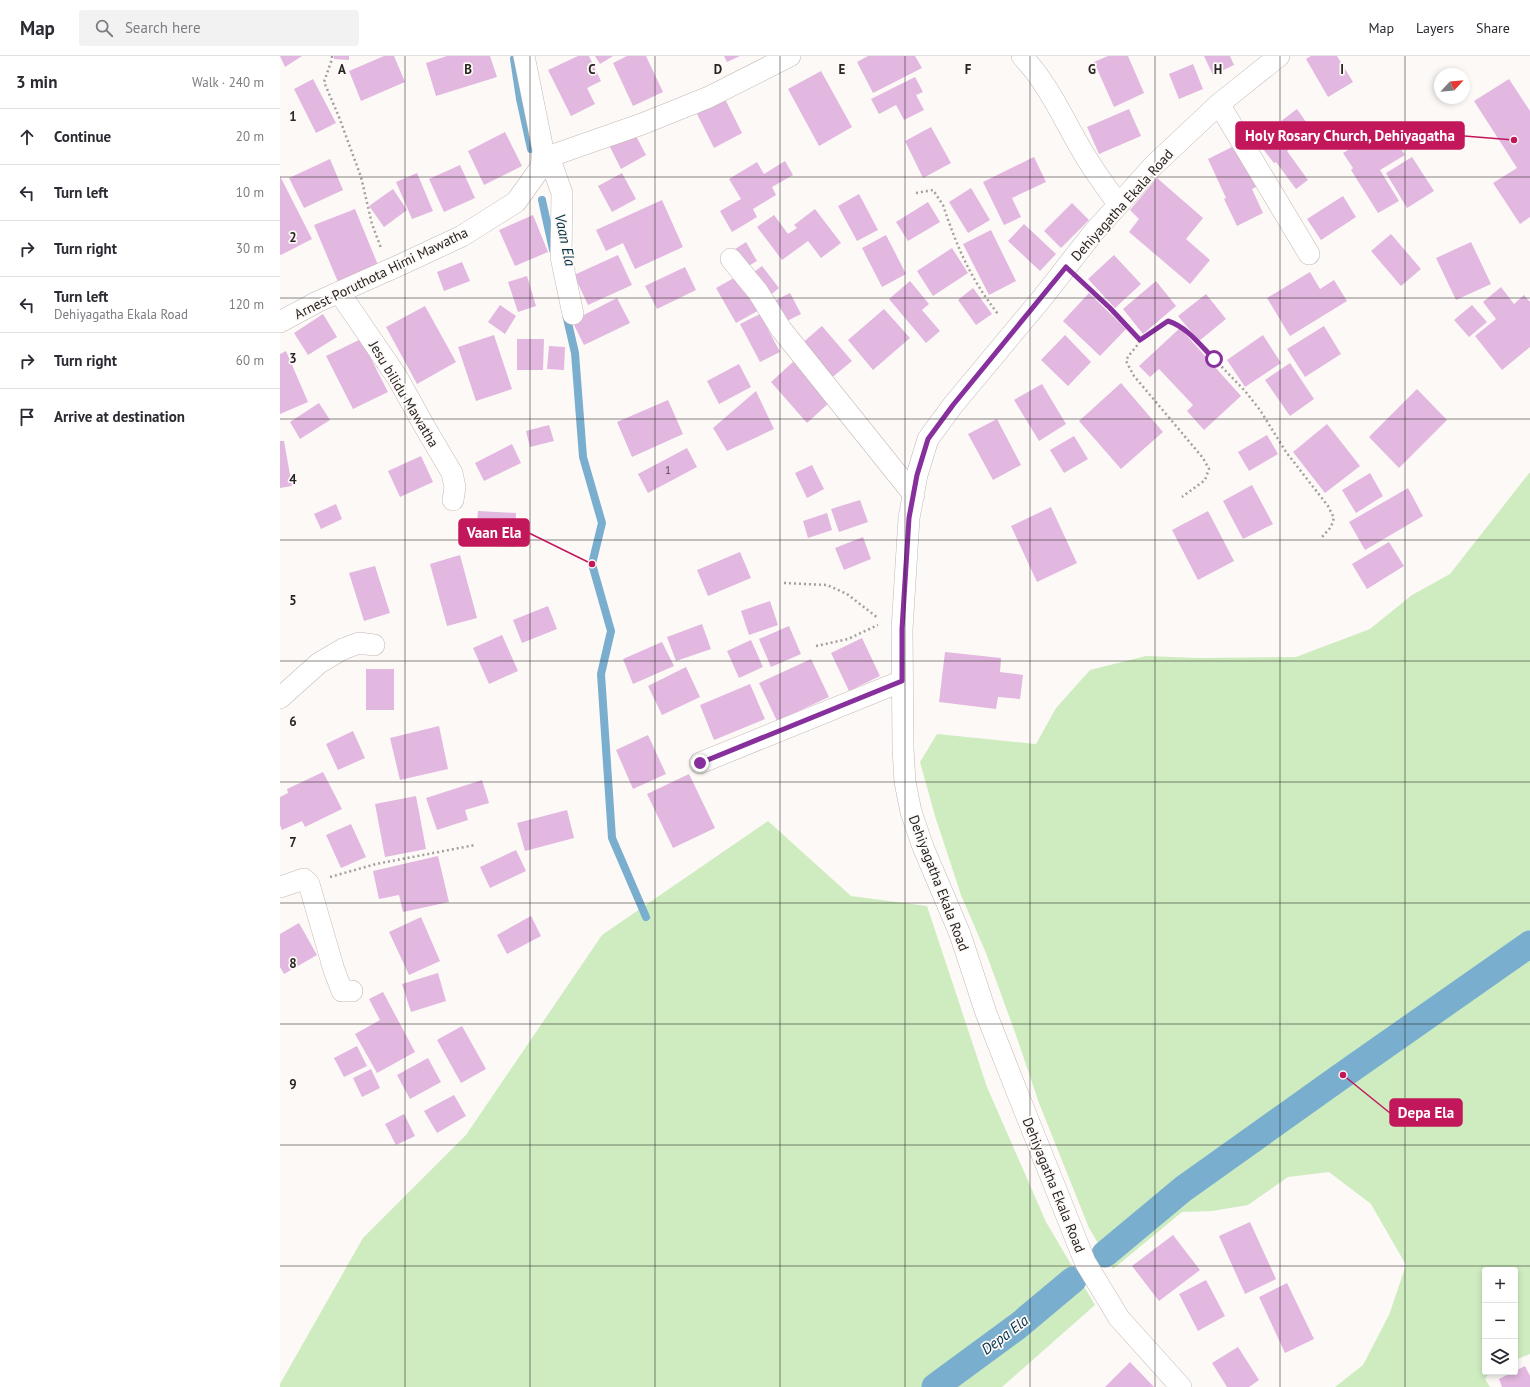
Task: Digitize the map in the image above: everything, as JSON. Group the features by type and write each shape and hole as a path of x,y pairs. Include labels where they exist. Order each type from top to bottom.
{"street":[{"path":"524,56 545,158 562,193 561,257 573,314"},
{"path":"545,158 642,124 702,100 790,56"},
{"path":"1022,56 1036,71 1054,99 1084,155 1118,204"},
{"name":"Dehiyagatha Ekala Road","path":"1181,1387 1119,1318 1085,1262 986,1013 960,934 923,847 911,812 905,782 902,681 902,629 909,518 917,475 928,439 953,405 1093,233 1153,166 1219,104 1278,56"},
{"path":"1219,104 1309,254"},
{"name":"Arnest Poruthota Himi Mawatha","path":"280,322 317,302 462,236 516,202 542,167 545,158"},
{"path":"731,259 758,292 781,329 914,495"},
{"name":"Jesu bilidu Mawatha","path":"339,292 397,377 452,473 456,487 453,500"},
{"path":"280,698 319,662 343,649 359,643 374,645"},
{"path":"700,763 902,681"},
{"path":"280,887 304,879 309,884 330,956 342,990 352,991"}],"path":[{"path":"332,56 324,82 339,117 361,177 372,224 389,270"},
{"path":"916,193 933,190 939,197 962,256 981,292 1013,333"},
{"path":"1066,267 1110,308 1140,340"},
{"path":"1182,497 1205,480 1209,469 1203,458 1134,376 1126,361 1128,355 1138,345 1140,340 1168,321 1176,324 1192,336 1245,390 1260,410 1286,452 1328,506 1334,518 1331,528 1322,537"},
{"path":"784,583 827,585 847,594 883,621 902,629"},
{"path":"816,646 848,639 875,627 883,621"},
{"path":"309,884 351,870 376,864 475,845"}],"green space":[{"path":"1530,472 1530,1354 1518,1359 1518,1267 1482,1267 1482,1375 1488,1375 1485,1379 1490,1387 1335,1387 1363,1365 1389,1315 1406,1265 1371,1204 1329,1172 1288,1177 1248,1205 1212,1211 1182,1212 1113,1269 1089,1228 1039,1103 986,953 961,895 935,816 920,762 937,734 1036,744 1056,708 1090,670 1146,656 1199,658 1296,657 1370,629 1412,595 1450,574"},
{"path":"768,821 851,896 927,906 987,1087 1046,1222 1095,1305 1002,1387 280,1387 280,1384 363,1238 466,1135 602,935"}],"building":[{"path":"280,56 302,56 285,67"},
{"path":"334,56 349,56 349,60 334,59"},
{"path":"384,56 394,56 405,82 361,101 349,71"},
{"path":"447,56 490,56 497,77 436,96 426,63"},
{"path":"578,56 589,56 601,81 587,88 595,104 571,116 548,70"},
{"path":"595,56 613,56 600,64"},
{"path":"627,56 646,56 663,92 633,106 613,63"},
{"path":"724,56 740,56 727,62"},
{"path":"868,56 915,56 922,68 873,93 857,62"},
{"path":"1108,56 1128,56 1144,93 1114,107 1094,62"},
{"path":"1204,56 1230,56 1234,65 1213,75"},
{"path":"1311,56 1337,56 1353,82 1328,97 1306,59"},
{"path":"1193,64 1203,89 1179,99 1169,74"},
{"path":"821,71 852,127 819,146 788,89"},
{"path":"915,77 923,92 916,95 924,110 904,120 896,105 879,114 871,99"},
{"path":"313,79 336,123 316,133 294,89"},
{"path":"1509,79 1530,111 1530,217 1520,224 1493,183 1517,168 1474,101"},
{"path":"725,99 742,133 714,148 697,114"},
{"path":"1129,109 1141,136 1099,154 1087,127"},
{"path":"1297,109 1313,132 1287,151 1308,180 1296,189 1276,162 1274,163 1256,140"},
{"path":"931,127 951,163 923,178 905,141"},
{"path":"1387,127 1405,155 1380,170 1399,201 1378,213 1351,170 1353,168 1343,153"},
{"path":"505,132 522,166 484,185 468,151"},
{"path":"634,132 646,155 621,169 609,145"},
{"path":"1238,144 1258,186 1252,189 1263,213 1237,226 1224,199 1226,198 1208,159"},
{"path":"1034,157 1046,182 1012,198 1021,217 1004,225 983,182"},
{"path":"1412,157 1434,191 1407,208 1386,173"},
{"path":"330,159 343,190 304,208 289,178"},
{"path":"785,161 793,175 772,187 776,195 753,209 757,217 732,232 720,211 741,199 729,179 757,162 764,174"},
{"path":"460,165 475,198 444,212 429,179"},
{"path":"417,173 433,211 412,219 396,182"},
{"path":"622,173 636,199 612,212 598,186"},
{"path":"280,176 312,239 281,255 280,254"},
{"path":"1157,178 1203,218 1186,239 1210,260 1190,284 1129,232 1139,219 1130,210"},
{"path":"971,188 990,220 968,233 949,202"},
{"path":"393,189 407,210 384,227 369,206"},
{"path":"859,194 878,230 857,241 838,206"},
{"path":"1343,196 1356,217 1321,240 1307,219"},
{"path":"662,200 683,247 635,269 623,243 606,251 596,230"},
{"path":"928,202 940,222 908,241 896,222"},
{"path":"1072,203 1089,220 1061,248 1044,231"},
{"path":"355,209 378,265 338,282 314,225"},
{"path":"815,209 841,243 821,258 808,241 782,260 757,227 774,215 788,234 797,228 794,225"},
{"path":"533,215 548,252 515,266 499,230"},
{"path":"1024,224 1056,254 1040,271 1008,241"},
{"path":"991,230 1016,281 989,295 963,244"},
{"path":"1391,234 1421,269 1401,286 1371,251"},
{"path":"886,235 906,274 882,287 862,248"},
{"path":"746,242 757,261 743,269 732,251"},
{"path":"1471,242 1491,284 1456,300 1436,258"},
{"path":"952,248 968,273 933,296 917,271"},
{"path":"618,255 632,285 588,305 574,275"},
{"path":"1114,255 1141,284 1115,308 1088,279"},
{"path":"462,262 470,281 444,291 437,272"},
{"path":"762,266 779,288 767,298 749,276"},
{"path":"685,267 696,290 657,309 645,286"},
{"path":"1310,272 1320,289 1334,280 1347,301 1290,336 1267,298"},
{"path":"741,274 761,309 736,323 716,288"},
{"path":"527,276 536,306 518,312 508,282"},
{"path":"910,281 929,304 922,310 940,331 926,343 889,299"},
{"path":"1156,281 1176,306 1143,334 1123,309"},
{"path":"1501,287 1514,304 1524,295 1530,302 1530,347 1502,370 1475,336 1496,319 1483,302"},
{"path":"973,288 992,314 976,325 958,300"},
{"path":"790,293 801,314 783,323 772,302"},
{"path":"1089,293 1126,329 1100,356 1063,321"},
{"path":"1206,294 1226,319 1199,341 1178,316"},
{"path":"617,298 630,323 584,345 572,321"},
{"path":"500,305 516,316 505,334 488,322"},
{"path":"1472,305 1487,322 1469,337 1454,320"},
{"path":"425,306 456,362 417,384 386,327"},
{"path":"884,309 910,338 873,370 848,340"},
{"path":"323,314 337,337 308,355 294,333"},
{"path":"760,314 780,352 760,362 740,324"},
{"path":"822,326 852,361 829,380 800,345"},
{"path":"1324,326 1341,354 1305,377 1287,349"},
{"path":"1180,328 1241,396 1204,430 1187,411 1193,405 1159,369 1150,377 1139,366"},
{"path":"494,335 512,389 476,401 458,347"},
{"path":"1065,335 1091,362 1068,386 1041,360"},
{"path":"1263,335 1281,363 1245,387 1227,360"},
{"path":"361,339 388,392 353,409 326,356"},
{"path":"517,339 544,339 543,370 517,370"},
{"path":"549,346 565,347 564,370 547,369"},
{"path":"286,351 308,402 280,414 280,354"},
{"path":"794,361 831,401 807,423 771,382"},
{"path":"1290,363 1314,399 1290,416 1265,380"},
{"path":"739,364 751,387 719,404 707,381"},
{"path":"1121,383 1163,432 1121,469 1079,421"},
{"path":"1042,384 1066,424 1039,441 1014,400"},
{"path":"1417,389 1447,420 1399,468 1369,437"},
{"path":"756,391 774,429 727,451 713,428"},
{"path":"668,400 683,434 632,457 617,422"},
{"path":"319,403 330,420 300,439 290,422"},
{"path":"997,419 1021,465 993,480 968,434"},
{"path":"1327,424 1360,466 1325,493 1293,452"},
{"path":"549,425 554,441 530,447 526,431"},
{"path":"1267,435 1278,454 1249,471 1238,452"},
{"path":"1074,436 1088,459 1064,473 1050,450"},
{"path":"280,441 284,441 292,486 280,488"},
{"path":"512,444 521,463 484,481 475,463"},
{"path":"687,448 697,467 648,493 638,474"},
{"path":"421,456 433,482 400,497 388,471"},
{"path":"812,465 824,489 807,498 795,473"},
{"path":"1370,473 1383,496 1356,513 1342,490"},
{"path":"1252,485 1273,524 1243,539 1223,501"},
{"path":"1408,488 1423,516 1365,550 1349,522"},
{"path":"860,500 868,522 839,532 831,509"},
{"path":"336,504 342,519 321,529 314,514"},
{"path":"1051,507 1077,563 1037,582 1011,526"},
{"path":"478,511 516,513 514,547 475,545"},
{"path":"1208,511 1234,561 1198,580 1172,530"},
{"path":"827,513 832,530 808,538 803,521"},
{"path":"863,537 871,559 844,570 835,548"},
{"path":"1389,542 1404,566 1367,589 1352,564"},
{"path":"740,552 751,578 708,596 697,570"},
{"path":"460,555 477,618 447,626 430,564"},
{"path":"375,566 390,613 364,621 349,573"},
{"path":"770,601 778,625 749,635 741,611"},
{"path":"548,606 557,629 522,643 513,620"},
{"path":"702,624 711,649 676,661 667,637"},
{"path":"789,626 801,654 771,667 759,639"},
{"path":"502,635 518,671 489,684 473,648"},
{"path":"862,638 880,676 849,691 831,653"},
{"path":"751,640 763,667 739,678 727,651"},
{"path":"662,642 674,666 633,684 623,659"},
{"path":"945,652 1001,658 1000,672 1023,675 1020,699 998,697 996,709 939,702"},
{"path":"811,659 829,697 777,721 759,683"},
{"path":"686,667 700,697 662,715 648,686"},
{"path":"366,669 394,669 394,710 366,710"},
{"path":"750,684 765,719 714,740 700,705"},
{"path":"439,726 448,769 400,780 390,738"},
{"path":"353,731 365,758 338,770 326,744"},
{"path":"648,735 666,774 633,789 616,750"},
{"path":"323,772 342,809 305,827 302,821 282,830 280,825 280,797 288,793 287,789"},
{"path":"689,774 715,828 673,848 647,794"},
{"path":"482,780 489,803 465,810 468,820 437,830 426,798"},
{"path":"416,796 426,849 385,857 375,804"},
{"path":"567,810 574,838 525,851 517,823"},
{"path":"351,824 366,857 341,868 326,835"},
{"path":"516,850 526,871 490,888 480,867"},
{"path":"438,856 449,902 403,912 399,895 379,899 373,871"},
{"path":"531,916 541,936 507,954 497,935"},
{"path":"421,917 440,961 409,975 389,932"},
{"path":"299,923 317,955 284,974 280,967 280,934"},
{"path":"438,973 446,1001 411,1012 402,984"},
{"path":"383,992 415,1052 377,1073 355,1034 380,1020 369,999"},
{"path":"462,1026 486,1069 461,1083 437,1040"},
{"path":"357,1046 367,1066 344,1077 334,1058"},
{"path":"428,1058 441,1082 410,1099 397,1075"},
{"path":"371,1069 380,1088 362,1097 353,1078"},
{"path":"454,1095 466,1116 437,1133 424,1111"},
{"path":"404,1114 415,1136 396,1145 385,1124"},
{"path":"1250,1222 1276,1279 1245,1294 1219,1236"},
{"path":"1173,1235 1200,1270 1159,1301 1132,1266"},
{"path":"1206,1280 1225,1316 1198,1331 1179,1294"},
{"path":"1287,1283 1314,1339 1285,1353 1259,1297"},
{"path":"1238,1347 1259,1380 1249,1387 1227,1387 1212,1363"},
{"path":"1130,1362 1154,1387 1105,1387"},
{"path":"1525,1366 1530,1376 1530,1387 1502,1387 1499,1379 1507,1375 1518,1375 1518,1370"}],"waterway":[{"name":"Vaan Ela","path":"514,59 520,99 531,149"},
{"name":"Vaan Ela","path":"542,200 553,250"},
{"name":"Vaan Ela","path":"566,314 575,353 583,457 602,523 592,564 611,631 601,674 612,838 646,917"},
{"name":"Depa Ela","path":"1105,1254 1183,1189 1530,944"},
{"name":"Depa Ela","path":"935,1387 1018,1326 1073,1280"}],"place":[{"name":"Holy Rosary Church, Dehiyagatha","path":"1514,140"},
{"name":"Vaan Ela","path":"592,564"},
{"name":"Depa Ela","path":"1343,1075"}],"route":[{"path":"700,763 902,681 902,629 909,518 917,475 928,439 953,405 1043,297 1066,267 1110,308 1140,340 1168,321 1176,324 1192,336 1214,359"}]}
